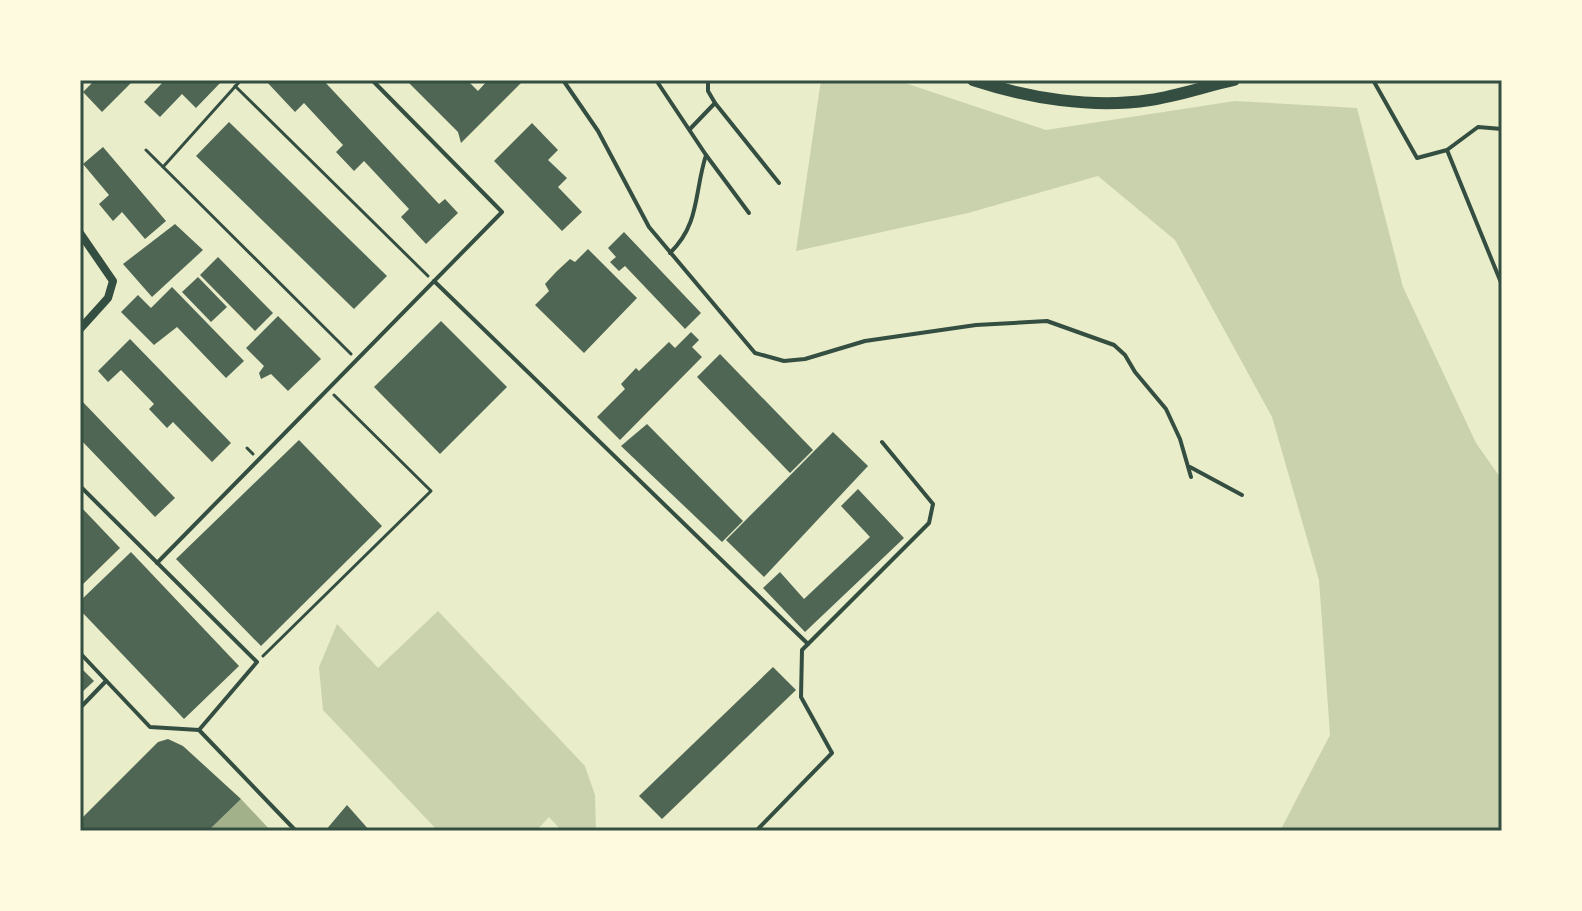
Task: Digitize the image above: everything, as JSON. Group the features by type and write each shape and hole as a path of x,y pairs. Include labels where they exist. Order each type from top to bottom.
{"main road":[{"path":"973,80 1011,92 1066,100 1123,103 1151,100 1234,80"}],"street":[{"path":"80,233 113,281 108,298 80,329"}],"lane":[{"path":"157,563 502,212 372,80"},
{"path":"563,80 598,131 649,227 741,341 767,359 805,359 865,341 1047,321 1114,345 1125,355 1166,409 1191,477"},
{"path":"656,80 749,213"},
{"path":"708,80 708,91 715,103 779,183"},
{"path":"1373,80 1417,158 1447,150 1478,127 1502,129"},
{"path":"690,129 715,103"},
{"path":"1447,150 1502,285"},
{"path":"670,253 686,237 694,218 696,186 706,155"},
{"path":"434,281 808,644"},
{"path":"756,831 832,753 801,697 802,650 929,523 933,504 882,442"},
{"path":"1188,466 1242,495"},
{"path":"80,486 257,662 199,730"},
{"path":"80,653 150,727 199,730 296,831"},
{"path":"80,708 106,681"}],"path":[{"path":"163,167 241,80"},
{"path":"235,86 434,281"},
{"path":"146,150 357,359"},
{"path":"257,662 431,491 328,389"}],"shaded area":[{"path":"821,80 896,80 1046,130 1235,101 1357,108 1403,287 1476,443 1502,480 1502,831 1280,831 1330,735 1319,580 1272,417 1175,240 1098,176 968,213 796,251"},
{"path":"438,611 585,766 595,795 596,831 562,831 549,817 536,831 438,831 323,710 319,667 337,624 378,668"},
{"path":"241,799 271,831 208,831"}],"building":[{"path":"95,80 134,80 102,112 83,92"},
{"path":"165,80 223,80 196,108 182,94 160,117 144,102"},
{"path":"265,80 323,80 439,204 445,199 458,213 426,244 401,217 409,209 364,161 354,171 336,152 343,145 304,103 295,112"},
{"path":"406,80 467,80 478,91 488,80 524,80 461,143 458,132"},
{"path":"229,122 387,276 354,309 196,156"},
{"path":"532,123 558,150 548,160 567,178 558,187 582,212 562,231 494,161"},
{"path":"103,147 166,221 145,239 122,212 113,221 99,204 109,195 83,164"},
{"path":"175,224 203,250 152,297 123,264"},
{"path":"624,232 701,313 685,329 625,266 619,271 610,262 616,257 608,248"},
{"path":"588,249 637,298 584,353 535,305 549,291 545,284 556,272 570,259 575,262"},
{"path":"218,257 273,313 255,331 200,275"},
{"path":"198,277 227,307 211,322 182,292"},
{"path":"172,287 244,361 226,378 177,327 154,345 121,312 138,295 151,308"},
{"path":"278,316 321,359 288,391 271,374 261,379 259,373 264,366 246,348"},
{"path":"441,321 507,387 440,454 374,387"},
{"path":"691,332 699,340 692,347 702,357 620,440 597,417 625,389 621,384 636,368 639,371 669,342 675,348"},
{"path":"130,339 231,443 212,462 173,422 167,428 149,409 154,404 121,370 108,382 98,371"},
{"path":"720,354 813,450 790,473 697,377"},
{"path":"80,399 175,498 155,517 80,439"},
{"path":"647,424 743,521 722,542 621,446"},
{"path":"833,432 868,466 764,577 726,540"},
{"path":"299,440 382,526 261,646 176,559"},
{"path":"858,489 904,538 805,632 763,588 780,572 804,599 870,537 841,506"},
{"path":"80,506 120,548 80,587"},
{"path":"131,552 239,666 184,719 80,610 80,601"},
{"path":"80,667 94,681 80,694"},
{"path":"773,667 796,690 662,819 639,796"},
{"path":"168,739 183,746 241,799 208,831 80,831 80,820 158,742"},
{"path":"347,805 370,831 325,831"}]}
